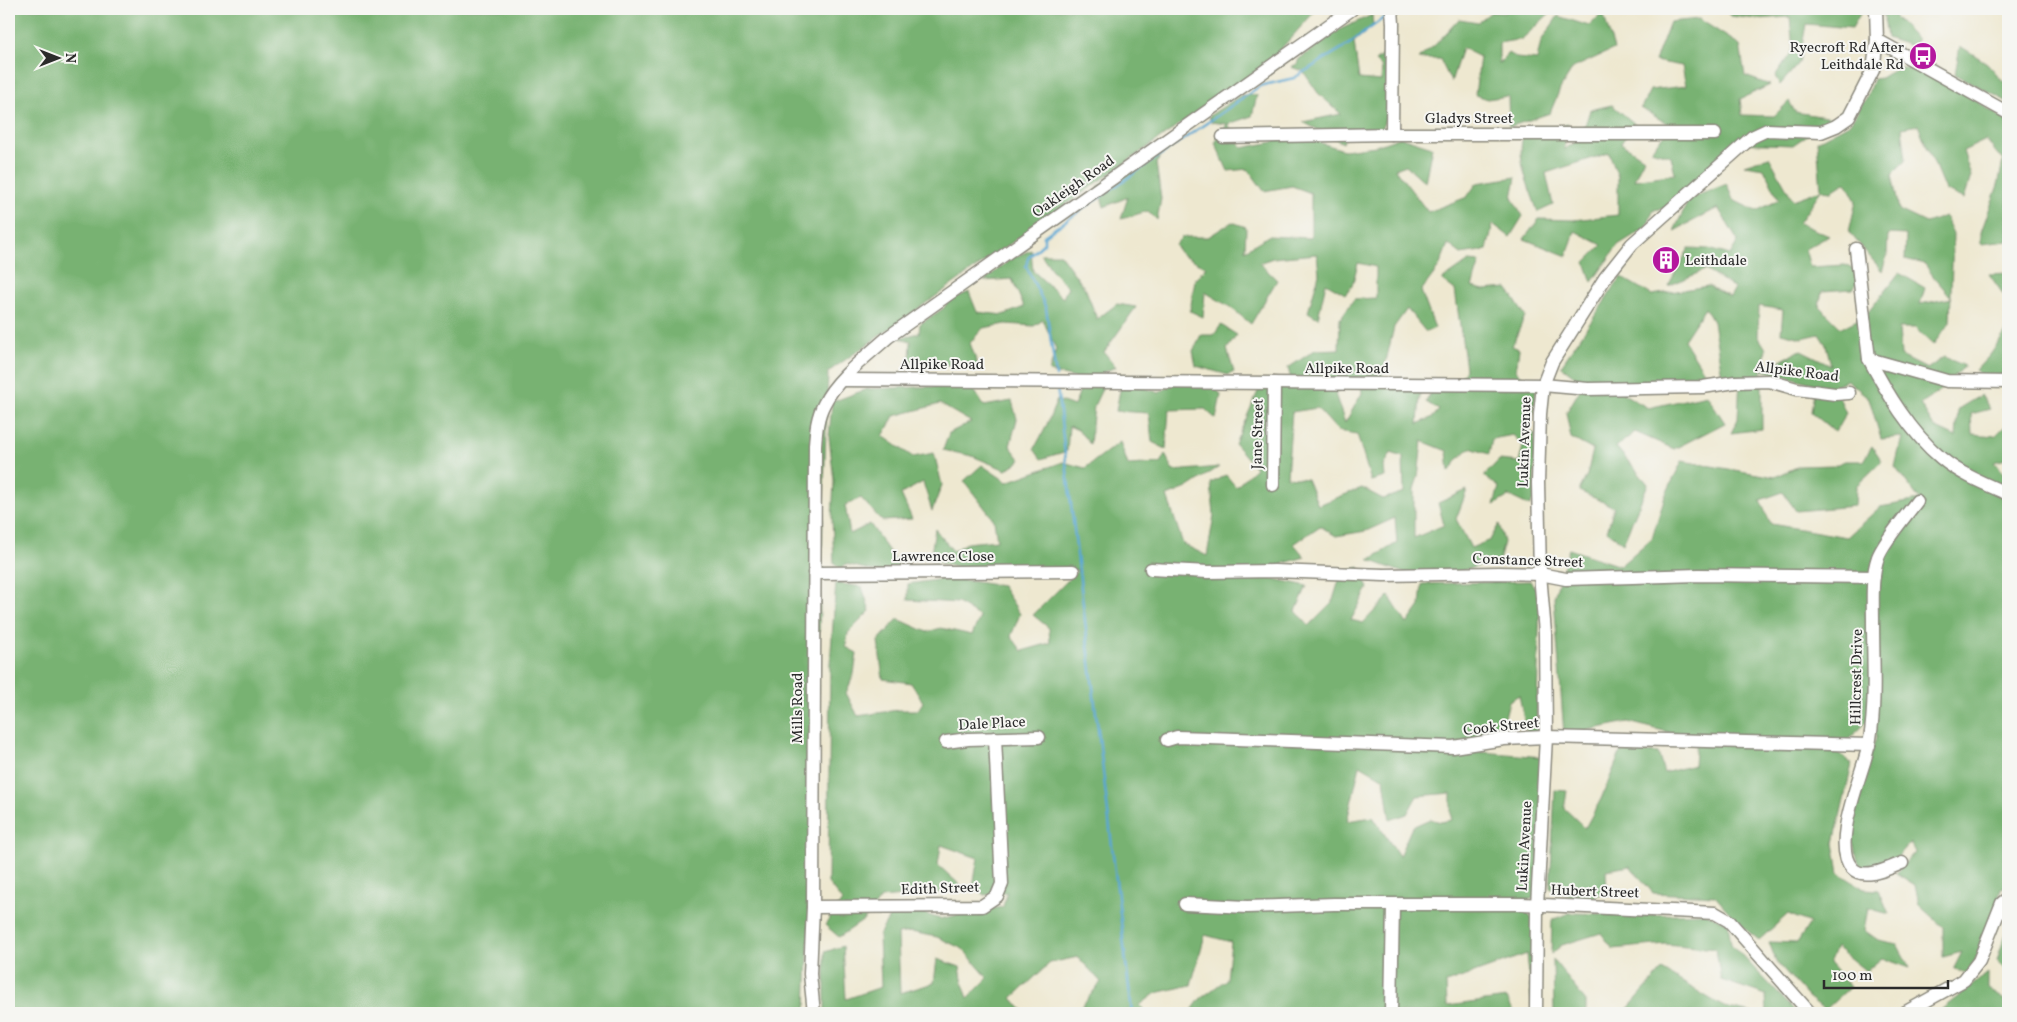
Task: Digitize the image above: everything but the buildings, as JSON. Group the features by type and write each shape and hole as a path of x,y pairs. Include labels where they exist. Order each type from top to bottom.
{"street":[{"name":"Oakleigh Road","path":"824,403 842,380 888,337 1352,9"},
{"path":"1392,9 1392,134"},
{"name":"Lukin Avenue","path":"1536,1013 1537,906 1546,737 1545,633 1540,574 1538,483 1542,386 1557,353 1605,278 1632,244 1752,137 1766,130 1822,132 1850,117 1873,70 1876,40 1876,9"},
{"path":"1876,40 2008,113"},
{"name":"Gladys Street","path":"1223,137 1392,134 1715,134"},
{"path":"1856,248 1869,359 1911,426 1941,458 1975,479 2008,494"},
{"path":"1869,359 1947,381 2008,382"},
{"name":"Allpike Road","path":"842,380 1542,386 1588,389 1703,388 1735,382 1769,382 1797,389 1835,394 1849,393"},
{"name":"Jane Street","path":"1273,485 1274,383"},
{"name":"Mills Road","path":"814,1013 810,974 813,907 815,445 817,422 824,403"},
{"name":"Hillcrest Drive","path":"1902,863 1865,874 1852,869 1846,857 1846,824 1856,782 1869,745 1874,715 1874,577 1878,557 1917,501"},
{"name":"Constance Street","path":"1151,570 1208,572 1274,571 1384,575 1540,574 1566,579 1699,575 1874,577"},
{"name":"Lawrence Close","path":"814,573 1073,571"},
{"name":"Dale Place","path":"946,742 1038,737"},
{"name":"Cook Street","path":"1167,740 1177,737 1453,748 1504,739 1546,737 1869,745"},
{"name":"Edith Street","path":"813,907 982,906 997,896 1002,884 995,738"},
{"path":"1904,1013 1964,980 1978,960 2002,903 2008,898"},
{"name":"Hubert Street","path":"1185,904 1247,907 1334,904 1522,904 1715,912 1729,921 1810,1013"},
{"path":"1391,1013 1393,905"}],"green space":[{"path":"9,9 1317,9 1270,61 828,372 806,1013 9,1013"},
{"path":"1508,9 1554,9 1522,39 1499,43 1499,64 1508,53 1516,58 1537,60 1541,41 1558,16 1589,26 1603,13 1614,49 1573,68 1560,89 1550,113 1509,127 1508,96 1487,99 1475,95 1480,57 1462,48 1451,82 1440,59 1418,59 1435,45 1459,19 1478,22 1491,12 1505,13"},
{"path":"1724,9 1863,9 1852,28 1806,24 1799,63 1780,85 1775,76 1793,50 1790,17 1757,19 1730,16"},
{"path":"1881,9 1896,9 1894,16 1917,39 1915,47 1887,38 1884,16"},
{"path":"1372,15 1373,26 1354,42 1359,79 1381,81 1382,67 1375,61 1389,50 1392,93 1382,130 1348,131 1343,143 1303,122 1341,114 1318,93 1303,71 1291,67 1297,64 1299,59 1341,29"},
{"path":"1699,19 1740,45 1745,76 1770,85 1740,99 1742,115 1774,116 1789,101 1795,112 1832,118 1793,145 1737,143 1666,208 1653,210 1647,227 1618,245 1592,282 1585,262 1602,245 1575,231 1567,256 1524,239 1539,219 1573,220 1618,215 1618,177 1609,153 1546,173 1553,205 1538,212 1528,184 1521,155 1523,137 1568,124 1564,150 1581,138 1590,110 1612,105 1635,124 1621,143 1644,158 1634,180 1675,174 1671,156 1651,150 1671,126 1641,108 1650,90 1686,86 1682,66 1655,61 1670,22"},
{"path":"1960,46 1987,63 2003,81 2008,78 2008,102 1955,74"},
{"path":"1899,67 1938,69 1948,82 2008,122 2008,241 1981,244 1981,232 1998,185 2003,161 1986,140 1963,151 1971,176 1964,199 1945,190 1918,125 1902,128 1906,160 1892,174 1899,210 1926,223 1945,216 1953,234 1951,297 1925,264 1905,259 1906,235 1888,234 1887,256 1882,271 1849,232 1856,201 1846,182 1832,191 1821,190 1817,141 1849,124 1867,97 1873,79 1881,78"},
{"path":"1241,95 1257,95 1252,116 1228,124 1242,148 1273,142 1291,134 1344,150 1376,146 1401,137 1432,147 1425,182 1406,165 1395,169 1428,212 1467,197 1477,183 1516,177 1512,198 1523,216 1510,237 1493,224 1487,250 1461,254 1448,244 1439,267 1421,291 1435,328 1426,332 1407,309 1394,327 1382,378 1421,382 1418,424 1433,417 1439,410 1426,402 1437,380 1456,387 1466,369 1455,290 1442,280 1469,261 1480,262 1472,287 1484,290 1507,288 1525,316 1512,346 1519,349 1516,371 1536,389 1534,413 1521,428 1535,434 1534,499 1530,506 1509,496 1494,505 1499,487 1484,476 1499,460 1519,462 1523,446 1513,435 1492,439 1489,454 1470,448 1459,458 1449,472 1447,451 1422,441 1418,477 1414,489 1414,538 1444,525 1438,503 1467,490 1456,519 1471,548 1490,540 1499,524 1504,542 1499,561 1456,572 1404,573 1369,560 1397,543 1395,518 1366,531 1336,536 1320,526 1294,544 1305,557 1281,564 1269,578 1307,586 1296,611 1309,626 1332,603 1341,574 1359,567 1368,588 1351,620 1363,623 1389,596 1407,624 1420,606 1422,584 1530,581 1540,594 1536,740 1526,730 1519,695 1509,701 1502,729 1457,750 1543,757 1537,897 1519,903 1537,925 1532,1006 1527,954 1446,983 1447,1006 1507,998 1514,1013 1190,1013 1200,999 1227,979 1231,942 1205,935 1191,985 1156,993 1140,1005 1147,1013 1076,1013 1101,982 1078,957 1050,963 1012,998 1025,1013 825,1013 825,952 843,946 846,999 881,987 879,935 891,914 914,910 940,919 1003,907 1007,892 984,895 973,886 978,858 941,845 938,865 961,886 950,892 881,898 864,920 839,937 825,925 842,901 828,883 830,664 836,583 862,587 870,611 848,633 846,647 857,653 854,674 846,693 858,716 898,710 918,710 923,702 911,683 883,679 878,641 898,619 927,632 941,628 972,635 980,617 958,603 908,600 908,584 950,578 1002,586 1020,614 1011,636 1022,651 1050,643 1049,628 1033,615 1078,570 972,572 930,560 935,529 953,551 967,543 997,540 994,520 964,481 982,465 1007,482 1063,462 1085,468 1120,442 1128,465 1160,463 1165,454 1173,471 1219,467 1187,488 1167,496 1183,544 1207,556 1214,515 1211,483 1226,475 1236,487 1256,468 1235,444 1259,389 1293,387 1288,368 1315,350 1339,349 1340,319 1354,299 1376,298 1376,267 1358,263 1352,286 1345,294 1326,283 1318,318 1308,312 1319,274 1317,254 1273,258 1259,263 1277,280 1251,324 1230,307 1205,292 1203,317 1190,311 1195,280 1206,267 1181,254 1175,245 1182,237 1208,237 1232,222 1246,227 1245,250 1268,236 1311,238 1311,193 1292,186 1264,191 1248,169 1228,171 1215,143 1227,124 1211,122 1209,116","holes":["1360,376 1362,393 1345,423 1335,394","1317,408 1338,431 1357,434 1371,481 1385,477 1384,466 1391,453 1403,457 1404,492 1383,499 1362,488 1318,505 1307,479 1287,477 1292,412","1360,765 1384,779 1390,820 1407,814 1417,796 1451,793 1451,820 1441,822 1430,819 1412,827 1399,856 1373,817 1347,821","911,932 937,937 963,949 988,978 968,998 960,967 937,959 934,983 900,993 898,934"]},
{"path":"1173,141 1156,163 1161,199 1157,220 1148,211 1121,219 1128,197 1104,207 1098,186"},
{"path":"1769,157 1793,200 1821,190 1799,223 1829,236 1805,249 1810,267 1845,265 1863,275 1853,289 1822,291 1819,306 1841,328 1865,316 1899,273 1925,288 1920,304 1951,298 1950,322 1933,345 1915,328 1899,328 1901,356 1927,369 1944,357 1965,366 1937,393 1920,404 1934,427 1956,437 1958,409 1981,395 1990,409 1971,414 1972,434 1995,436 2006,425 2008,430 2006,459 1994,462 2008,477 2008,886 2001,888 1991,926 1968,975 1954,968 1962,952 1943,957 1943,927 1919,905 1915,885 1896,873 1915,852 1910,843 1891,864 1860,867 1850,833 1863,774 1877,735 1867,722 1847,741 1822,740 1852,764 1834,843 1839,873 1864,889 1879,890 1889,914 1868,908 1864,930 1878,940 1897,944 1910,968 1882,958 1866,971 1836,947 1829,963 1850,987 1825,1010 1808,997 1776,961 1769,942 1797,943 1810,923 1788,914 1759,940 1739,924 1715,896 1653,893 1630,866 1606,870 1607,892 1582,901 1550,888 1555,790 1567,791 1564,808 1585,828 1601,799 1621,751 1658,753 1664,773 1694,765 1696,739 1628,722 1564,735 1554,597 1569,549 1620,566 1652,538 1665,496 1682,461 1775,477 1799,466 1835,465 1845,461 1863,461 1872,446 1882,461 1856,486 1855,506 1796,511 1783,492 1760,500 1771,524 1847,537 1880,507 1920,500 1895,467 1902,437 1881,439 1869,398 1847,380 1834,386 1846,413 1835,432 1811,412 1815,384 1762,370 1762,429 1731,433 1738,419 1740,377 1722,375 1713,322 1705,308 1684,340 1708,378 1657,382 1622,393 1648,408 1707,395 1725,423 1674,449 1635,432 1616,447 1648,484 1623,543 1607,531 1614,507 1579,491 1587,475 1593,450 1571,438 1566,413 1584,383 1561,366 1621,277 1652,295 1708,286 1730,297 1735,288 1705,270 1668,286 1689,248 1709,249 1730,255 1738,241 1718,208 1674,231 1689,199 1727,184 1733,200 1756,211 1779,200 1764,168 1744,165","holes":["1759,306 1783,310 1781,333 1802,338 1819,334 1826,345 1831,365 1801,350 1763,370 1766,349 1758,336"]},
{"path":"1031,250 1033,271 1063,298 1068,287 1054,273 1041,254 1060,254 1086,290 1097,319 1117,304 1136,307 1104,352 1116,367 1099,374 1102,389 1094,406 1090,444 1078,430 1069,426 1067,451 1041,459 1034,449 1057,400 1074,406 1084,380 1049,372 1056,349 1043,320 1034,326 1006,324 983,328 970,343 979,369 910,360 911,341 899,338 919,333 920,324 944,308 948,301 969,292 977,312 1003,315 1024,307 1012,279 984,281 1012,258"},
{"path":"2008,273 2008,301 1989,274"},
{"path":"1221,325 1237,335 1227,349 1234,372 1228,375 1196,366 1193,351 1201,335 1214,335"},
{"path":"2008,329 2008,374 2004,372 1989,386 1976,370 1990,355"},
{"path":"1208,378 1221,395 1216,419 1205,409 1169,410 1166,449 1152,442 1149,413 1116,411 1120,390 1131,383 1159,393 1173,384"},
{"path":"971,385 984,406 1012,401 1017,419 1010,446 1021,460 1006,470 972,456 943,450 949,433 971,422 940,404 894,416 883,436 913,457 934,453 942,485 932,511 923,482 901,494 912,519 882,521 861,498 845,505 850,534 870,524 899,566 881,573 846,564 840,569 834,563 832,518 834,481 829,437 832,402 867,389"},
{"path":"1569,913 1649,915 1704,913 1728,923 1731,944 1795,1013 1767,1013 1766,995 1721,980 1716,949 1666,944 1613,949 1601,933 1562,945 1551,954 1552,920"},
{"path":"2008,925 2008,972 1997,961"},
{"path":"1553,959 1586,1002 1586,1013 1554,1013"},
{"path":"1662,970 1724,1007 1752,1013 1624,1013"},
{"path":"1988,973 1988,989 2007,1001 2008,998 2008,1013 1937,1013"}],"waterway":[{"path":"1056,376 1046,308 1026,266 1028,258 1044,243 1044,236 1260,86 1294,78 1349,44 1389,14"},
{"path":"1057,387 1132,1013"}],"place":[{"name":"Ryecroft Rd After Leithdale Rd","path":"1923,56"},
{"name":"Leithdale","path":"1666,260"}]}
